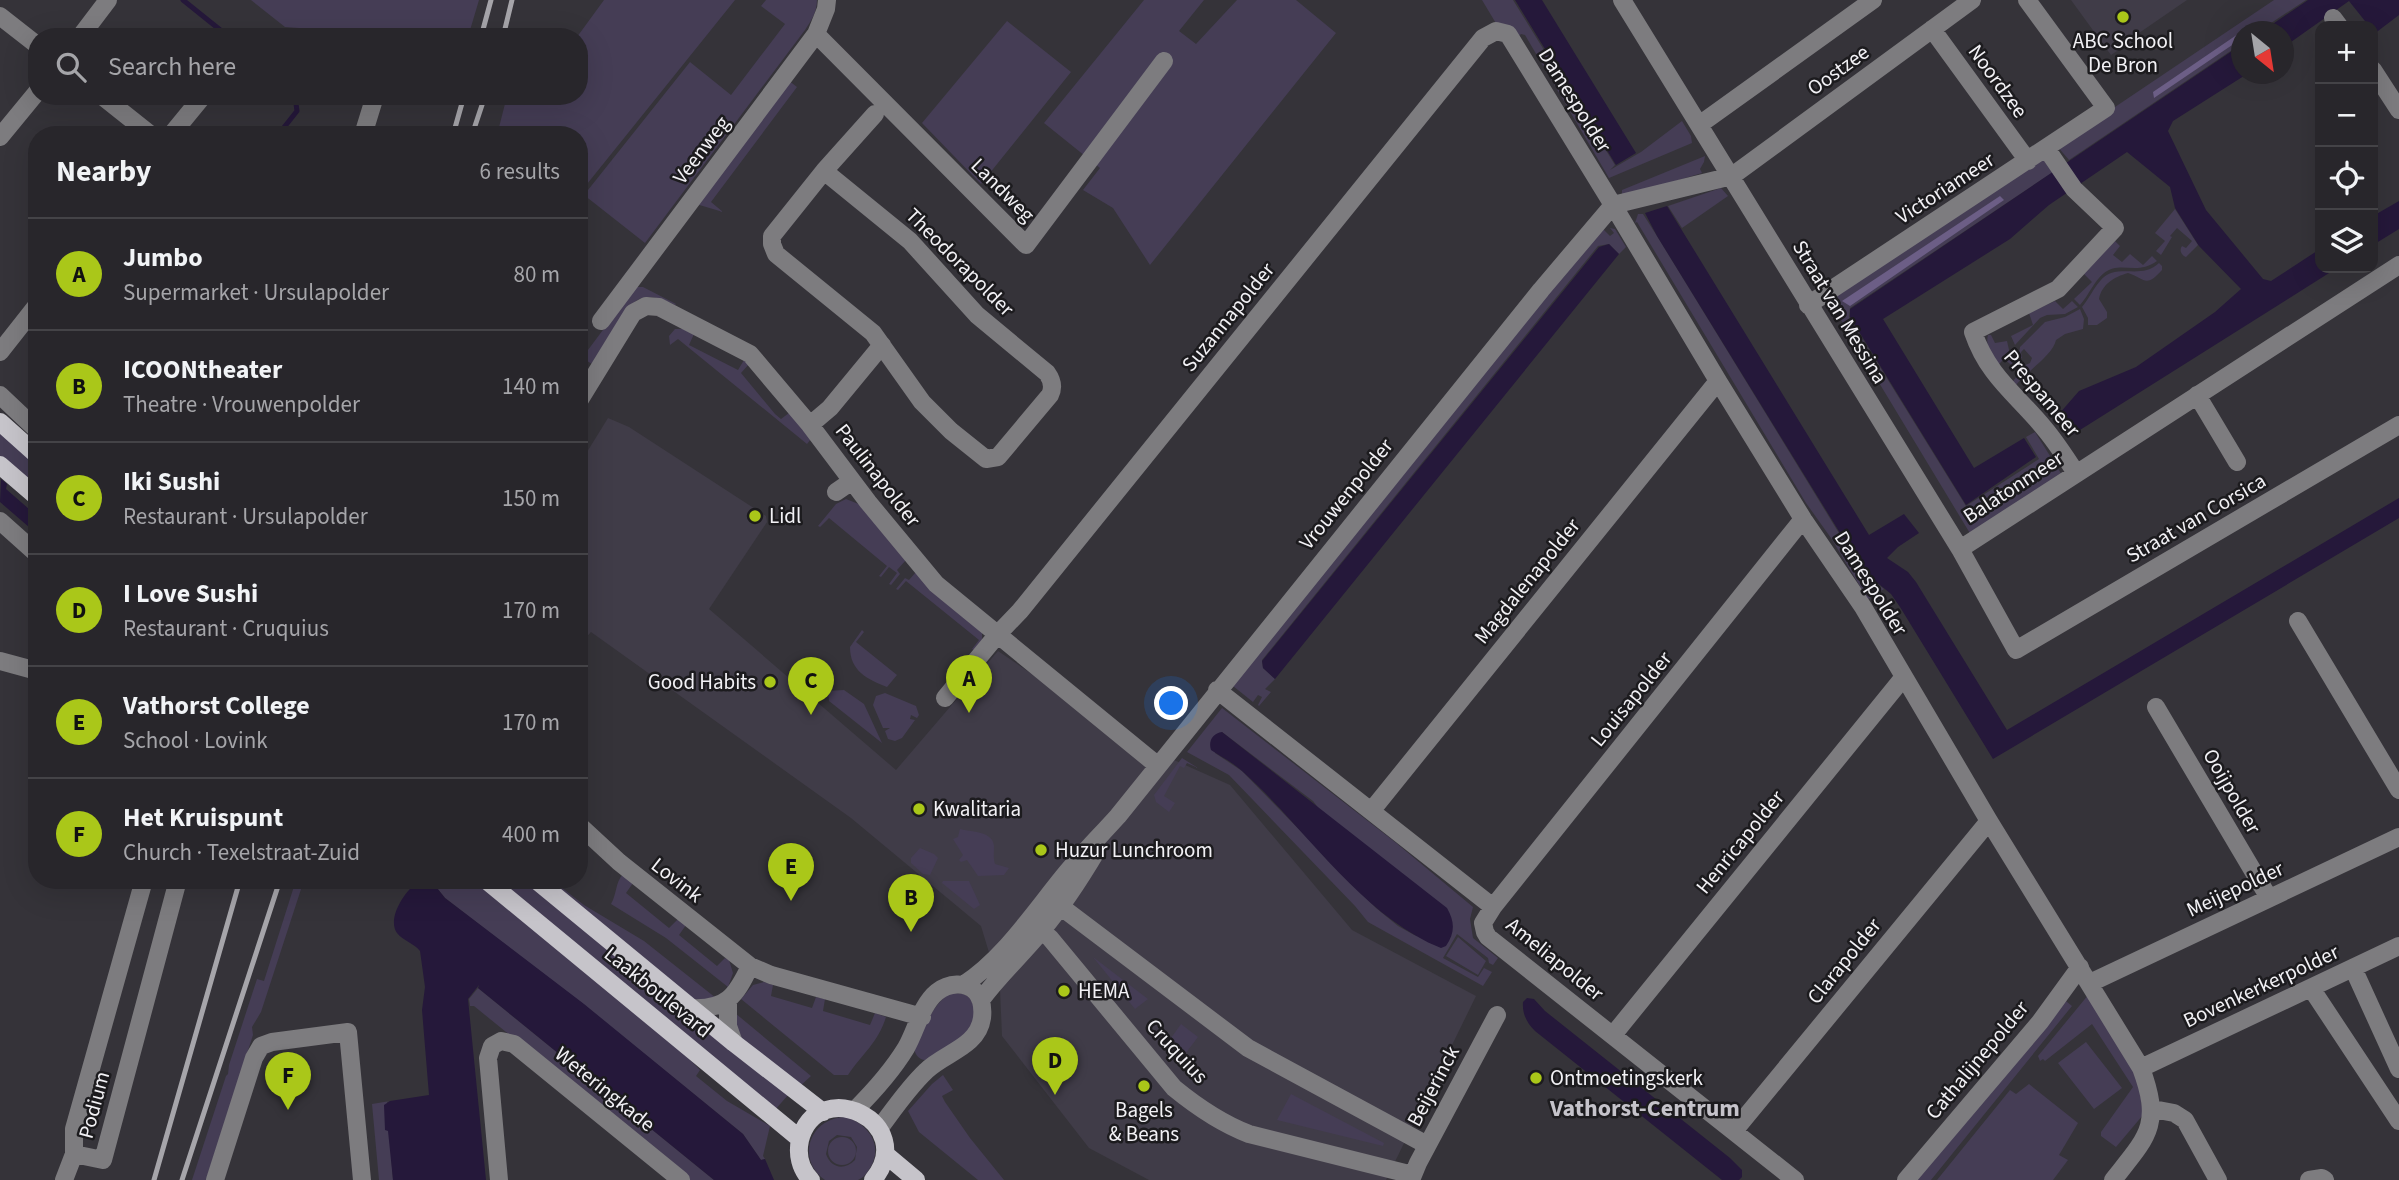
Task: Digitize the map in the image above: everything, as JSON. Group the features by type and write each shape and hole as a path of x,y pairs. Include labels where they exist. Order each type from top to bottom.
{"main road":[{"path":"0,422 28,447"},
{"path":"0,465 28,489"},
{"name":"Laakboulevard","path":"497,889 800,1139"},
{"name":"Laakboulevard","path":"547,889 734,1044 823,1112"},
{"path":"811,1180 799,1157 800,1139 807,1125 823,1112 834,1108 855,1110 869,1118 879,1129 885,1154 881,1169 873,1180"},
{"path":"885,1154 916,1180"}],"street":[{"path":"87,28 108,0"},
{"name":"Veenweg","path":"601,321 816,34 827,0"},
{"path":"1699,125 1873,0"},
{"name":"Oostzee","path":"1732,176 1972,0"},
{"name":"Victoriameer","path":"1808,305 2028,161 2050,153 2106,108 2026,0"},
{"name":"Straat van Messina","path":"1631,3 1699,125 1959,549 2016,650"},
{"path":"0,16 28,38"},
{"name":"Noordzee","path":"1932,29 2028,161"},
{"name":"Damespolder","path":"1496,31 1508,34 1803,519 1863,607 1989,821 2141,1068 2151,1093 2153,1109"},
{"name":"Suzannapolder","path":"946,698 1020,611 1483,38 1496,31"},
{"name":"Landweg","path":"816,34 1026,245 1164,61"},
{"path":"2378,78 2399,110"},
{"path":"0,137 28,103"},
{"path":"113,105 140,126"},
{"path":"179,126 196,105"},
{"path":"366,126 371,105"},
{"name":"Theodorapolder","path":"824,171 910,241 977,315 1047,373 1052,384 1051,391 1002,454 994,459 986,459 951,431 922,402 873,333 776,254 773,248 772,236 824,171 875,114"},
{"name":"Prespameer","path":"2050,153 2074,189 2115,228 2058,289 1973,332 1980,353 1991,370 2046,429 2076,473"},
{"path":"1613,205 1732,176"},
{"name":"Vrouwenpolder","path":"879,1129 927,1069 972,1039 982,1019 981,1000 1054,902 1076,885 1118,816 1157,765 1541,290 1613,205"},
{"name":"Balatonmeer","path":"1959,549 2399,265"},
{"name":"Paulinapolder","path":"588,386 633,313 643,306 652,305 747,351 810,425 933,581 1157,765"},
{"path":"0,352 28,316"},
{"path":"810,425 830,408 882,345"},
{"name":"Magdalenapolder","path":"1372,810 1718,381"},
{"path":"0,395 28,421"},
{"path":"2197,395 2237,462"},
{"name":"Straat van Corsica","path":"2016,650 2399,425"},
{"path":"836,492 852,481"},
{"name":"Louisapolder","path":"1493,907 1803,519"},
{"path":"0,521 28,546"},
{"path":"2298,621 2399,790"},
{"path":"0,661 28,669"},
{"name":"Henricapolder","path":"1613,1035 1903,678"},
{"name":"Ameliapolder","path":"1217,690 1493,907 1483,923 1488,937 1795,1180"},
{"name":"Ooijpolder","path":"2156,707 2269,898"},
{"name":"Clarapolder","path":"1734,1130 1989,821"},
{"name":"Lovink","path":"588,833 619,862 750,966 771,975 922,1017"},
{"name":"Meijepolder","path":"2090,983 2399,837"},
{"name":"Podium","path":"141,889 74,1129 74,1154 103,1160 176,889"},
{"name":"Cruquius","path":"1054,902 1248,1048 1427,1145"},
{"name":"Vrouwenpolder","path":"855,1110 887,1075 906,1049 936,993 945,987 963,985 1035,926"},
{"name":"Cruquius","path":"1035,926 1050,938 1174,1088 1186,1098 1249,1134 1412,1178"},
{"name":"Bovenkerkerpolder","path":"2141,1068 2399,946"},
{"path":"691,1007 708,1008 728,1002 741,986 750,966"},
{"name":"Cathalijnepolder","path":"1906,1180 2040,1022 2080,967"},
{"path":"2353,968 2399,1069"},
{"path":"963,985 976,992 981,1000"},
{"path":"2311,988 2399,1121"},
{"path":"728,1002 728,1026 734,1044"},
{"name":"Beijerinck","path":"1412,1178 1497,1015"},
{"path":"215,1180 254,1058 261,1046 272,1042 348,1032 362,1180"},
{"name":"Weteringkade","path":"499,1180 488,1058 496,1042 514,1044 681,1180"},
{"path":"906,1049 915,1063 927,1069"},
{"path":"2118,1178 2143,1142 2153,1109 2174,1113 2185,1120 2218,1180"},
{"path":"64,1180 74,1154"},
{"path":"2309,1180 2325,1180"}],"shaded area":[{"path":"251,0 479,0 471,28 285,27"},
{"path":"604,0 735,0 588,183 588,126 499,126 505,105 588,105 588,28 584,28"},
{"path":"766,0 817,0 815,12 805,30 645,243 588,198 588,190 690,62 731,95 785,24 761,6"},
{"path":"1144,0 1204,0 1179,31 1196,44 1237,0 1296,0 1336,33 1150,265 1113,208 1083,190 1100,168 1044,123"},
{"path":"1482,0 1513,0 1615,165 1610,170 1641,152 1682,121 1692,143 1609,178 1525,35 1521,34 1517,38 1497,25"},
{"path":"1515,0 1542,0 1636,153 1616,165"},
{"name":"ABC School De Bron","path":"2071,0 2187,0 2111,55"},
{"path":"2274,0 2306,0 2274,21 2243,21"},
{"path":"2308,0 2399,0 2399,15 2378,31 2378,21 2365,21 2349,1 2321,21 2315,21 2315,25 2294,40 2294,21 2277,21"},
{"path":"1007,21 1071,72 981,184 922,123"},
{"path":"2231,29 2231,51 2069,160 2057,146"},
{"path":"2231,39 2231,46 2154,98 2153,92"},
{"path":"2231,52 2231,84 2173,121 2168,131 2206,210 2263,279 2271,281 2315,252 2315,273 2329,273 2072,435 2059,414 2079,391 2136,367 2215,312 2241,289 2199,246 2175,208 2170,187 2127,152 2049,205 2010,239 1883,319 1974,468 2024,438 2036,457 1966,505 1850,317 1850,309"},
{"path":"788,80 797,87 711,202 723,212 696,204"},
{"path":"1705,156 1700,169 1702,173 1626,196 1622,194 1622,190"},
{"path":"2043,157 2053,172 1850,308 1849,317 1966,506 2039,459 2026,437 2035,432 2062,475 1971,535 1829,300"},
{"path":"1721,188 1728,196 1682,228 1668,206"},
{"path":"2000,196 2004,200 1850,306 1842,301"},
{"path":"2399,201 2399,229 2378,242 2378,213"},
{"path":"1667,206 1869,535 1904,514 1919,533 1887,558 1908,572 1916,582 2007,730 2399,498 2399,518 1993,759 1900,607 1891,594 1864,572 1657,236 1645,213"},
{"path":"2175,209 2198,245 2186,257 2181,248 2186,248 2192,241 2177,228 2161,255 2156,251 2165,241 2155,233"},
{"path":"1638,214 1643,214 1657,236 1864,574 1884,589 1864,602 1864,593 1831,538 1806,503 1637,222 1635,223"},
{"path":"1602,228 1610,236 1614,233 1610,228 1615,229 1626,247 1619,254 1609,244 1598,246 1262,660 1263,668 1275,679 1265,689 1271,692 1259,706 1262,697 1258,695 1253,702 1233,686 1234,679"},
{"path":"2115,241 2120,246 2113,255 2122,262 2130,254 2143,265 2152,256 2157,261 2142,267 2110,269 2097,280 2080,305 2074,299 2092,282 2083,273"},
{"path":"1609,244 1619,254 1275,679 1263,668 1262,661 1599,247"},
{"path":"2159,263 2162,270 2148,281 2128,273 2109,282 2099,299 2107,312 2107,318 2097,325 2088,325 2088,318 2082,307 2106,275 2148,270"},
{"path":"635,287 643,287 676,304 655,298 641,298 622,315 592,364 588,362 588,350"},
{"path":"2055,301 2063,309 2072,301 2078,307 2065,314 2040,318 2015,345 2011,336 2033,325 2029,313"},
{"path":"2080,309 2084,319 2083,329 2065,334 2056,340 2045,357 2016,385 2011,384 2020,372 2004,359 1998,365 1988,347 1988,335 1991,335 1995,343 2007,341 2012,363 2023,366 2030,363 2032,358 2024,349 2021,352 2022,358 2018,358 2020,347 2045,322 2065,317"},
{"path":"675,329 694,334 689,345 738,370 744,360 749,364 741,373 781,419 789,413 811,439 807,444 678,339 670,345 669,336"},
{"path":"608,418 629,427 766,516 767,522 709,609 896,770 998,651 1129,740 1230,785 1352,930 1476,996 1386,1180 1149,1180 1089,1148 1002,1036 1000,989 981,926 851,818 591,632 588,635 588,450"},
{"path":"0,429 28,453 28,481 0,457"},
{"path":"1,479 7,484 6,489 28,508 28,526 0,502"},
{"path":"846,499 861,505 906,560 897,570 900,574 891,585 889,584 897,573 889,567 879,576 887,566 829,518 818,526 836,504"},
{"path":"916,572 982,632 982,641 974,650 972,649 979,640 906,581 896,589 905,578 909,580"},
{"path":"862,630 864,632 856,642 897,675 887,687 861,673 853,662 850,647"},
{"path":"844,690 864,704 882,743 829,701 828,691"},
{"path":"885,693 916,706 919,715 917,718 911,715 910,719 915,720 902,738 895,741 888,739 885,731 890,728 883,728 873,705 876,696"},
{"path":"1222,708 1395,842 1473,907 1470,919 1473,938 1498,958 1493,965 1489,963 1488,958 1457,934 1443,958 1478,977 1484,968 1492,972 1483,986 1368,922 1229,775 1187,752","holes":["1222,732 1313,801 1416,936 1398,926 1376,908 1242,771 1215,753"]},
{"path":"1222,732 1447,908 1453,927 1446,946 1441,948 1412,933 1359,893 1266,794 1238,768 1211,750 1212,738"},
{"path":"1182,758 1198,768 1187,763 1184,768 1180,766 1164,796 1175,803 1169,812 1156,802 1154,795"},
{"path":"960,829 990,837 994,846 995,864 1009,868 1004,875 978,876 967,860 959,860 963,855 953,839 958,837"},
{"path":"920,848 938,858 930,875 923,874 911,863 911,858"},
{"path":"623,874 633,883 626,893 669,928 678,919 686,925 679,935 717,966 725,958 729,960 733,973 728,987 666,938 611,904"},
{"path":"969,881 980,905 974,909 942,883"},
{"path":"293,889 301,889 261,1012 252,1027 253,1035 206,1180 192,1180 257,979 264,981"},
{"path":"410,889 438,889 445,898 584,1004 743,1134 761,1160 765,1159 774,1180 714,1180 478,988 479,985 468,999 486,1180 393,1180 384,1105 390,1101 429,1095 422,1010 425,987 420,951 399,936 394,927 396,911"},
{"path":"438,889 486,889 662,1031 700,1070 696,1076 727,1101 770,1126 763,1156 765,1159 761,1160 743,1134 583,1004 445,898"},
{"path":"510,889 540,889 789,1094 774,1111 508,892"},
{"path":"553,889 564,889 584,905 644,941 716,998 702,1001 692,998"},
{"path":"1458,937 1486,961 1478,975 1446,956"},
{"path":"1093,957 1148,999 1135,1009"},
{"path":"764,982 773,985 771,996 812,1008 816,997 825,999 823,1011 870,1025 875,1013 886,1017 874,1041 848,1075 834,1075 741,999 753,985"},
{"path":"478,988 714,1180 688,1180 474,1006 470,1006 469,999"},
{"path":"950,993 969,998 975,1014 973,1022 953,1044 929,1060 921,1059 914,1049 933,1011"},
{"path":"2089,994 2138,1073 2143,1115 2116,1147 2101,1136 2101,1132 2133,1087 2092,1024 2045,1061 2040,1061 2038,1056"},
{"path":"2061,997 2072,1006 1931,1180 1913,1180"},
{"path":"1527,998 1534,999 1545,1011 1730,1158 1742,1170 1742,1177 1739,1180 1722,1180 1535,1031 1524,1014 1523,1002"},
{"path":"735,1013 811,1076 799,1087 750,1048 738,1034"},
{"path":"1181,1024 1198,1037 1179,1062 1166,1045"},
{"path":"2086,1042 2122,1088 2094,1109 2058,1063"},
{"path":"943,1075 953,1090 942,1096 945,1102 1004,1180 978,1180 919,1132 908,1111"},
{"path":"2029,1084 2078,1123 2059,1155 2068,1160 2053,1180 1937,1180 2010,1090 2016,1094"},
{"path":"1291,1094 1384,1143 1383,1146 1277,1120"},
{"path":"390,1101 387,1102 393,1180 379,1180 372,1104"},
{"path":"846,1117 854,1120 872,1136 874,1159 870,1168 858,1180 825,1180 811,1161 809,1151 816,1131 834,1119","holes":["837,1135 851,1137 857,1147 855,1160 847,1166 834,1165 826,1154 829,1141"]},
{"path":"842,1137 852,1141 856,1151 852,1161 842,1165 832,1161 828,1151 832,1141"}],"waterway":[{"path":"183,0 218,28"},
{"path":"285,126 297,111 296,105"}],"railway":[{"path":"483,28 491,0"},
{"path":"505,28 512,0"},
{"path":"456,126 461,105"},
{"path":"475,126 482,105"},
{"path":"154,1180 237,889"},
{"path":"182,1180 277,889"}],"place":[{"name":"ABC School De Bron","path":"2123,17"},
{"name":"Lidl","path":"755,516"},
{"name":"Good Habits","path":"770,682"},
{"name":"Jumbo","path":"969,713"},
{"name":"Iki Sushi","path":"811,715"},
{"name":"Kwalitaria","path":"919,809"},
{"name":"Huzur Lunchroom","path":"1041,850"},
{"name":"Vathorst College","path":"791,901"},
{"name":"ICOONtheater","path":"911,932"},
{"name":"HEMA","path":"1064,991"},
{"name":"Ontmoetingskerk","path":"1536,1078"},
{"name":"Bagels & Beans","path":"1144,1086"},
{"name":"I Love Sushi","path":"1055,1095"},
{"name":"Het Kruispunt","path":"288,1110"}],"district":[{"name":"Vathorst-Centrum","path":"1645,1108"}]}
